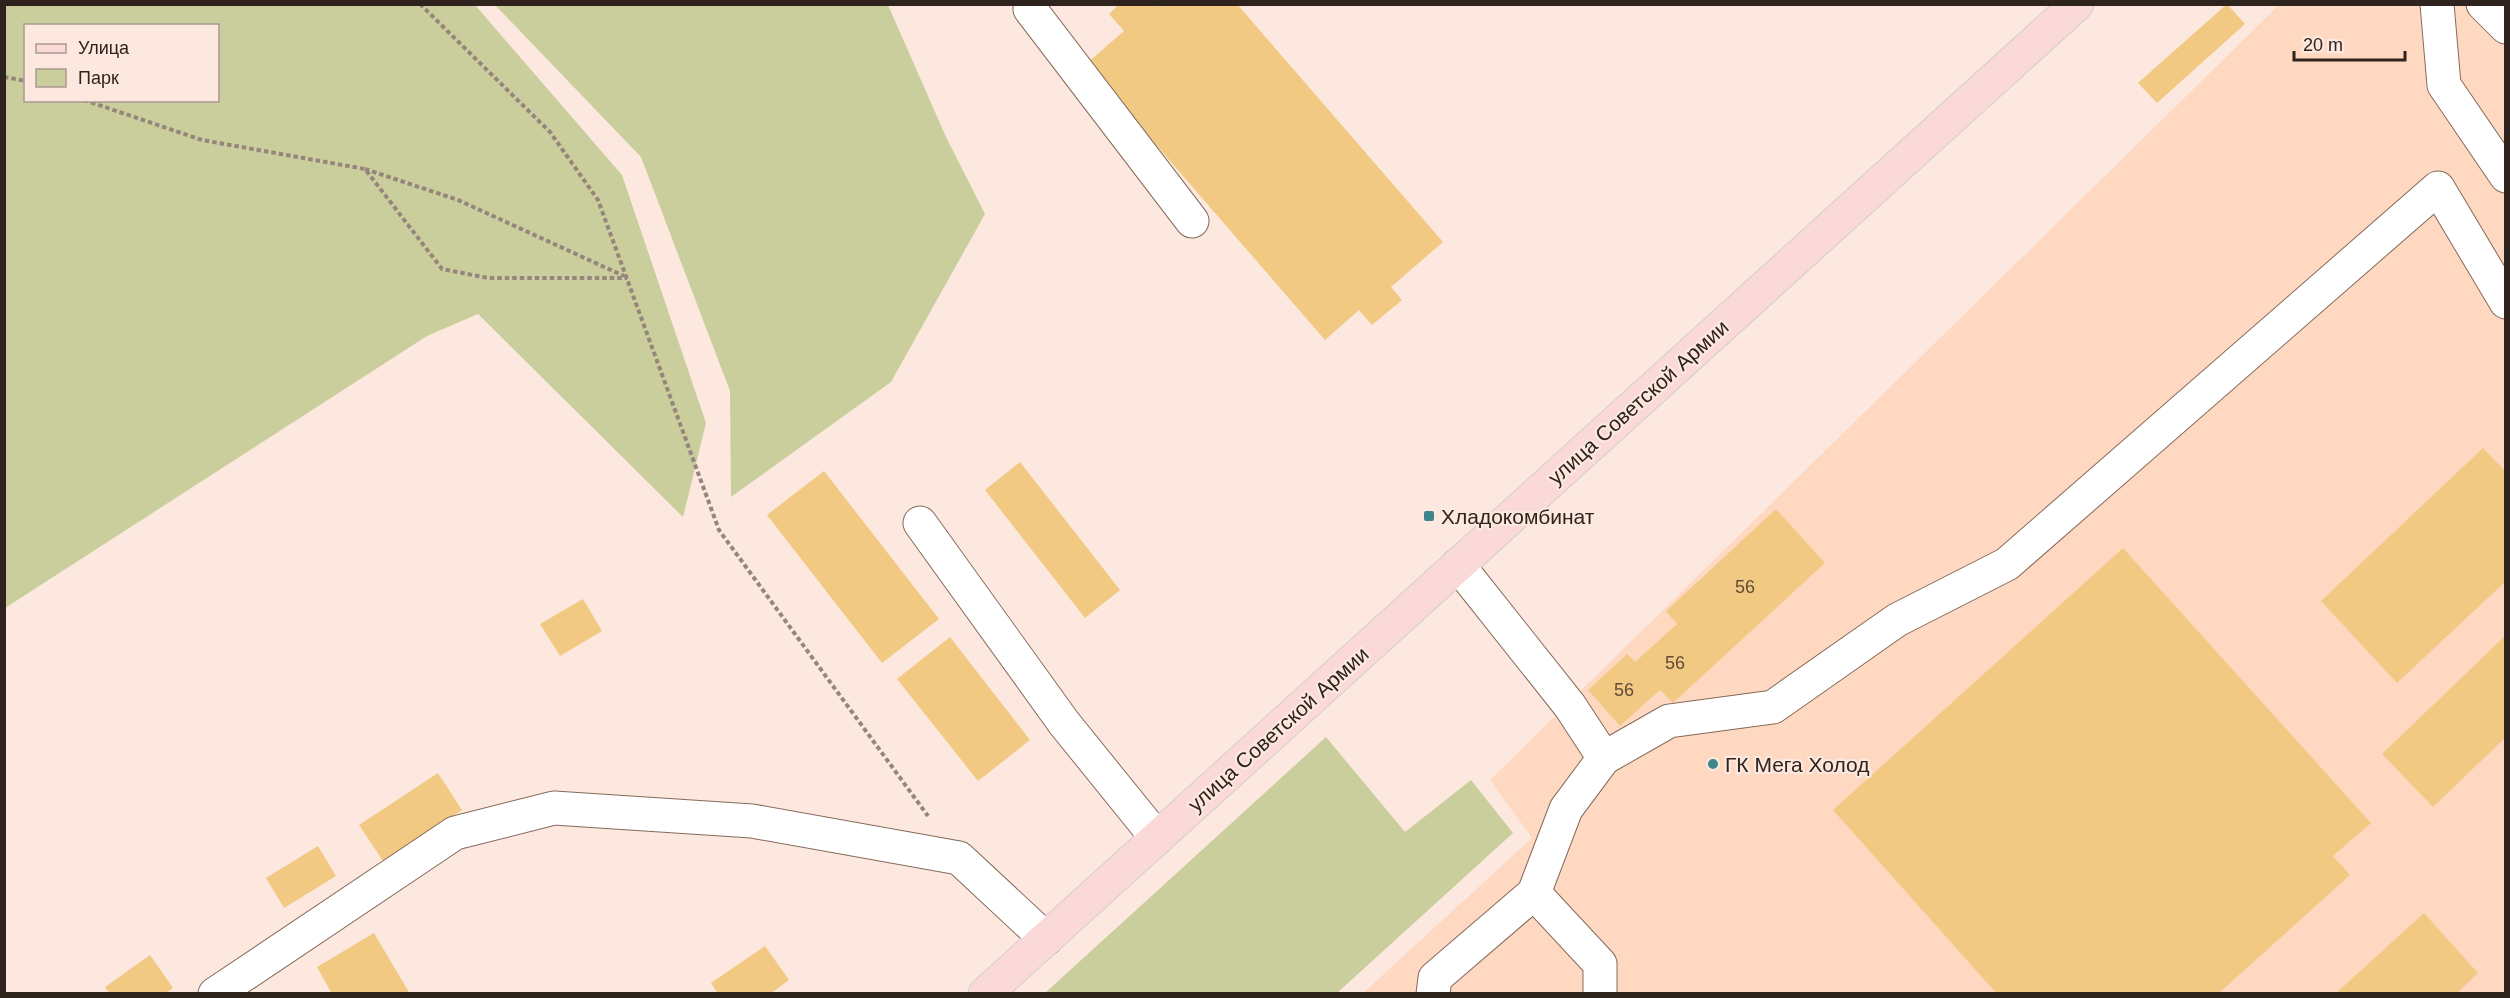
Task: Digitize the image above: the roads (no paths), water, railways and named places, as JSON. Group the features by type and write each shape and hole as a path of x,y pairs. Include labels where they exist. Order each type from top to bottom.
{"main road":[{"name":"улица Советской Армии","path":"986,993 2077,4"}],"street":[{"path":"1031,4 1030,9 1192,221"},
{"path":"2437,4 2444,85 2505,176"},
{"path":"2483,4 2505,27"},
{"path":"1433,993 1436,978 1534,893 1566,809 1604,758 1669,721 1773,707 1897,620 2007,564 2438,188 2505,302"},
{"path":"920,523 1064,723 1157,838"},
{"path":"1458,565 1570,706 1604,758"},
{"path":"215,993 455,833 554,808 752,821 959,858 1046,939"},
{"path":"1534,893 1600,964 1600,993"}],"place":[{"name":"Хладокомбинат","path":"1429,516"},
{"name":"ГК Мега Холод","path":"1713,764"}]}
